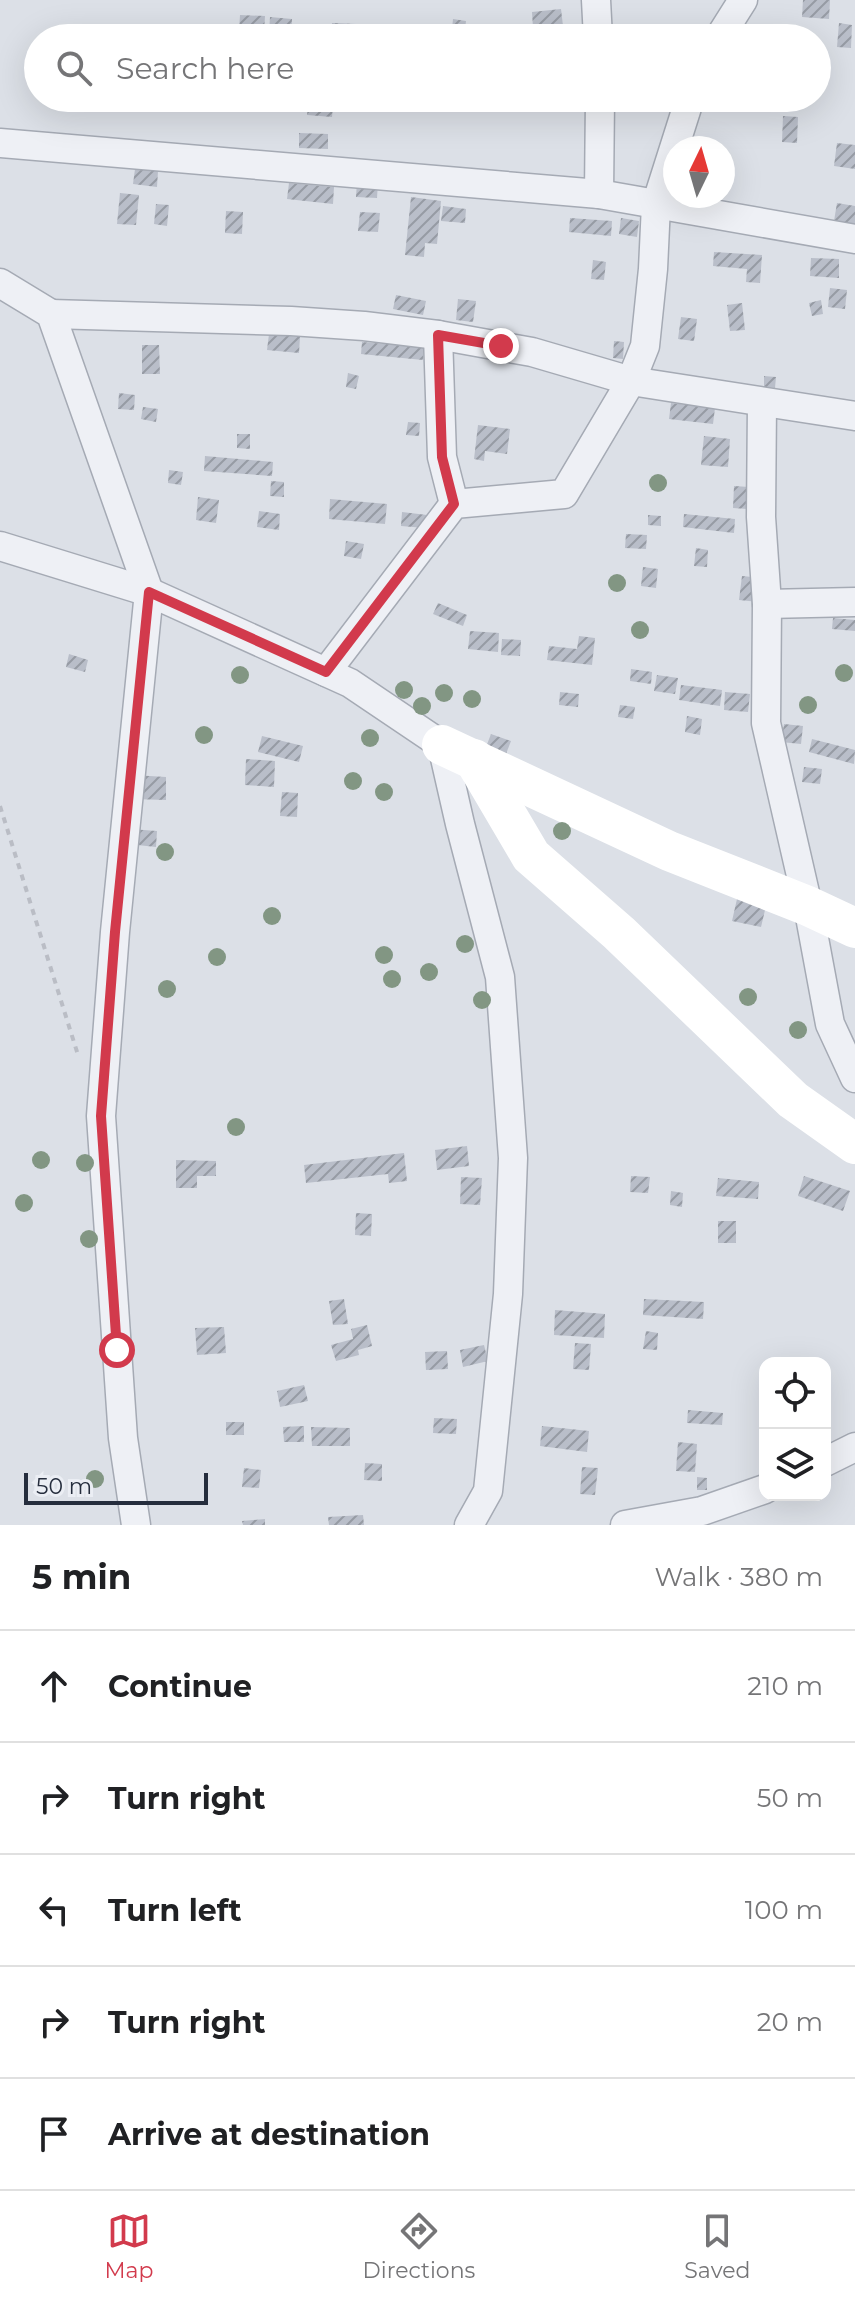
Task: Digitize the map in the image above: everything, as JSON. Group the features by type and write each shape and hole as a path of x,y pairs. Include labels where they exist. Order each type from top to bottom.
{"street":[{"path":"596,0 597,24"},
{"path":"728,24 743,0"},
{"path":"599,194 600,112"},
{"path":"326,672 454,504 564,494 631,381 645,346 656,205 686,112"},
{"path":"0,143 599,194 855,239"},
{"path":"0,283 51,314 291,321 438,335 532,352 631,381 855,416"},
{"path":"51,314 149,592 115,932 101,1116 123,1438 136,1525"},
{"path":"438,335 442,457 454,504"},
{"path":"762,403 761,517 767,604 766,723 808,906 830,1024 855,1078"},
{"path":"0,546 149,592 350,683 458,752 669,851 855,928"},
{"path":"767,604 855,602"},
{"path":"458,752 531,856 619,933 793,1100 855,1144"},
{"path":"458,752 460,824 500,977 513,1158 508,1294 488,1491 469,1525"},
{"path":"831,1459 855,1447"},
{"path":"625,1525 702,1511 759,1491"}],"path":[{"path":"0,806 78,1056"}],"building":[{"path":"803,0 830,0 829,19 802,17"},
{"path":"561,9 563,24 533,24 532,12"},
{"path":"240,15 265,16 264,24 239,24"},
{"path":"270,17 292,19 292,24 270,24"},
{"path":"453,19 466,21 466,24 452,24"},
{"path":"839,23 852,25 851,48 837,47"},
{"path":"307,112 333,112 332,117 307,115"},
{"path":"783,116 798,117 797,143 782,142"},
{"path":"299,133 328,134 328,149 299,148"},
{"path":"837,143 855,145 855,169 834,166"},
{"path":"135,169 158,171 157,187 133,184"},
{"path":"357,180 378,182 377,198 356,197"},
{"path":"289,183 334,187 333,204 287,199"},
{"path":"120,193 139,195 136,225 117,224"},
{"path":"411,197 441,201 437,244 425,243 424,257 405,255"},
{"path":"837,203 855,206 855,225 834,221"},
{"path":"156,204 169,205 167,226 154,224"},
{"path":"443,206 466,209 465,223 441,221"},
{"path":"226,211 243,212 242,234 225,233"},
{"path":"360,212 380,213 378,232 358,231"},
{"path":"570,218 612,221 611,236 569,232"},
{"path":"621,218 639,221 637,237 619,234"},
{"path":"714,252 762,255 760,283 746,282 747,269 713,266"},
{"path":"811,258 839,259 839,278 810,276"},
{"path":"593,260 606,262 604,280 591,279"},
{"path":"830,288 847,290 845,309 828,307"},
{"path":"396,295 426,301 423,315 393,309"},
{"path":"458,299 476,301 473,322 456,320"},
{"path":"821,300 823,314 812,316 809,303"},
{"path":"742,303 745,330 730,331 727,305"},
{"path":"681,317 697,319 694,341 678,339"},
{"path":"269,334 300,337 299,353 267,350"},
{"path":"614,341 624,342 623,359 613,358"},
{"path":"362,342 424,347 423,360 361,354"},
{"path":"142,345 159,345 160,374 142,374"},
{"path":"348,373 359,376 356,389 346,387"},
{"path":"764,376 776,377 775,388 764,387"},
{"path":"119,393 135,395 134,410 118,409"},
{"path":"671,403 715,408 713,424 669,419"},
{"path":"143,407 158,409 156,422 141,419"},
{"path":"408,422 420,423 419,436 406,435"},
{"path":"478,425 510,429 507,454 485,451 484,461 474,459"},
{"path":"237,434 250,434 250,449 237,448"},
{"path":"704,436 730,439 728,467 701,465"},
{"path":"205,456 273,462 272,476 204,471"},
{"path":"169,470 183,472 181,485 168,483"},
{"path":"271,481 284,482 284,497 270,496"},
{"path":"734,486 749,487 747,509 733,508"},
{"path":"198,497 219,500 216,523 196,520"},
{"path":"330,499 387,504 385,524 329,519"},
{"path":"259,511 280,514 279,530 257,527"},
{"path":"402,512 427,515 425,528 401,526"},
{"path":"684,514 735,519 734,533 683,527"},
{"path":"648,515 661,516 661,526 648,525"},
{"path":"626,534 647,535 646,549 625,548"},
{"path":"346,541 364,544 361,559 344,556"},
{"path":"696,548 708,550 707,567 694,566"},
{"path":"643,567 658,569 656,588 641,586"},
{"path":"742,576 762,578 759,602 739,600"},
{"path":"438,603 467,615 463,626 433,614"},
{"path":"833,618 855,620 855,631 832,629"},
{"path":"470,631 499,633 498,652 468,649"},
{"path":"579,636 595,638 592,665 547,660 549,646 577,649"},
{"path":"502,639 521,640 520,656 501,655"},
{"path":"69,654 88,660 85,672 66,667"},
{"path":"631,669 652,672 651,684 630,681"},
{"path":"657,675 678,678 675,694 654,691"},
{"path":"681,685 722,690 720,706 679,700"},
{"path":"560,692 579,694 578,707 559,705"},
{"path":"725,692 750,694 748,712 724,710"},
{"path":"620,705 635,707 633,719 618,717"},
{"path":"687,716 702,719 700,735 685,732"},
{"path":"784,724 803,726 801,744 781,742"},
{"path":"491,734 511,741 506,754 486,747"},
{"path":"262,736 303,746 299,762 258,752"},
{"path":"812,739 855,750 854,764 809,752"},
{"path":"246,759 275,761 274,787 245,785"},
{"path":"804,767 822,769 820,784 802,782"},
{"path":"133,775 166,777 166,800 132,799"},
{"path":"282,792 298,793 297,817 280,816"},
{"path":"130,829 157,831 156,847 128,844"},
{"path":"737,899 766,906 761,927 732,921"},
{"path":"467,1146 469,1166 437,1170 435,1150"},
{"path":"404,1153 407,1181 389,1183 388,1174 306,1183 304,1165"},
{"path":"176,1160 216,1161 216,1176 197,1176 197,1188 176,1188"},
{"path":"631,1176 650,1177 648,1193 630,1192"},
{"path":"804,1176 850,1191 843,1211 798,1196"},
{"path":"461,1177 482,1178 480,1205 460,1204"},
{"path":"718,1178 759,1182 758,1199 716,1196"},
{"path":"671,1191 683,1193 682,1207 670,1205"},
{"path":"356,1213 372,1214 371,1236 355,1235"},
{"path":"718,1221 736,1221 736,1243 718,1243"},
{"path":"344,1299 348,1324 333,1325 329,1301"},
{"path":"644,1299 704,1302 703,1319 643,1315"},
{"path":"555,1310 605,1314 604,1338 554,1335"},
{"path":"367,1325 372,1346 358,1350 359,1355 336,1361 331,1345 353,1339 351,1329"},
{"path":"224,1327 226,1353 197,1355 195,1328"},
{"path":"646,1331 658,1333 657,1350 643,1349"},
{"path":"575,1343 591,1344 589,1370 573,1369"},
{"path":"484,1345 488,1361 463,1367 460,1350"},
{"path":"447,1351 448,1369 426,1370 425,1352"},
{"path":"304,1385 308,1401 280,1407 277,1391"},
{"path":"688,1410 723,1413 722,1425 687,1423"},
{"path":"434,1418 457,1419 456,1434 433,1433"},
{"path":"226,1422 244,1422 244,1435 226,1435"},
{"path":"304,1426 304,1442 284,1442 283,1427"},
{"path":"542,1426 589,1431 587,1452 540,1446"},
{"path":"311,1427 350,1428 350,1446 312,1446"},
{"path":"678,1442 697,1444 695,1472 676,1471"},
{"path":"365,1463 382,1464 382,1481 364,1480"},
{"path":"582,1467 598,1468 595,1495 580,1494"},
{"path":"244,1468 261,1470 259,1488 242,1487"},
{"path":"697,1477 707,1478 707,1490 697,1490"},
{"path":"363,1515 364,1525 329,1525 328,1517"},
{"path":"265,1519 265,1525 243,1525 242,1521"}],"route":[{"path":"117,1350 101,1116 115,932 149,592 326,672 454,504 442,457 438,335 501,346"}]}
